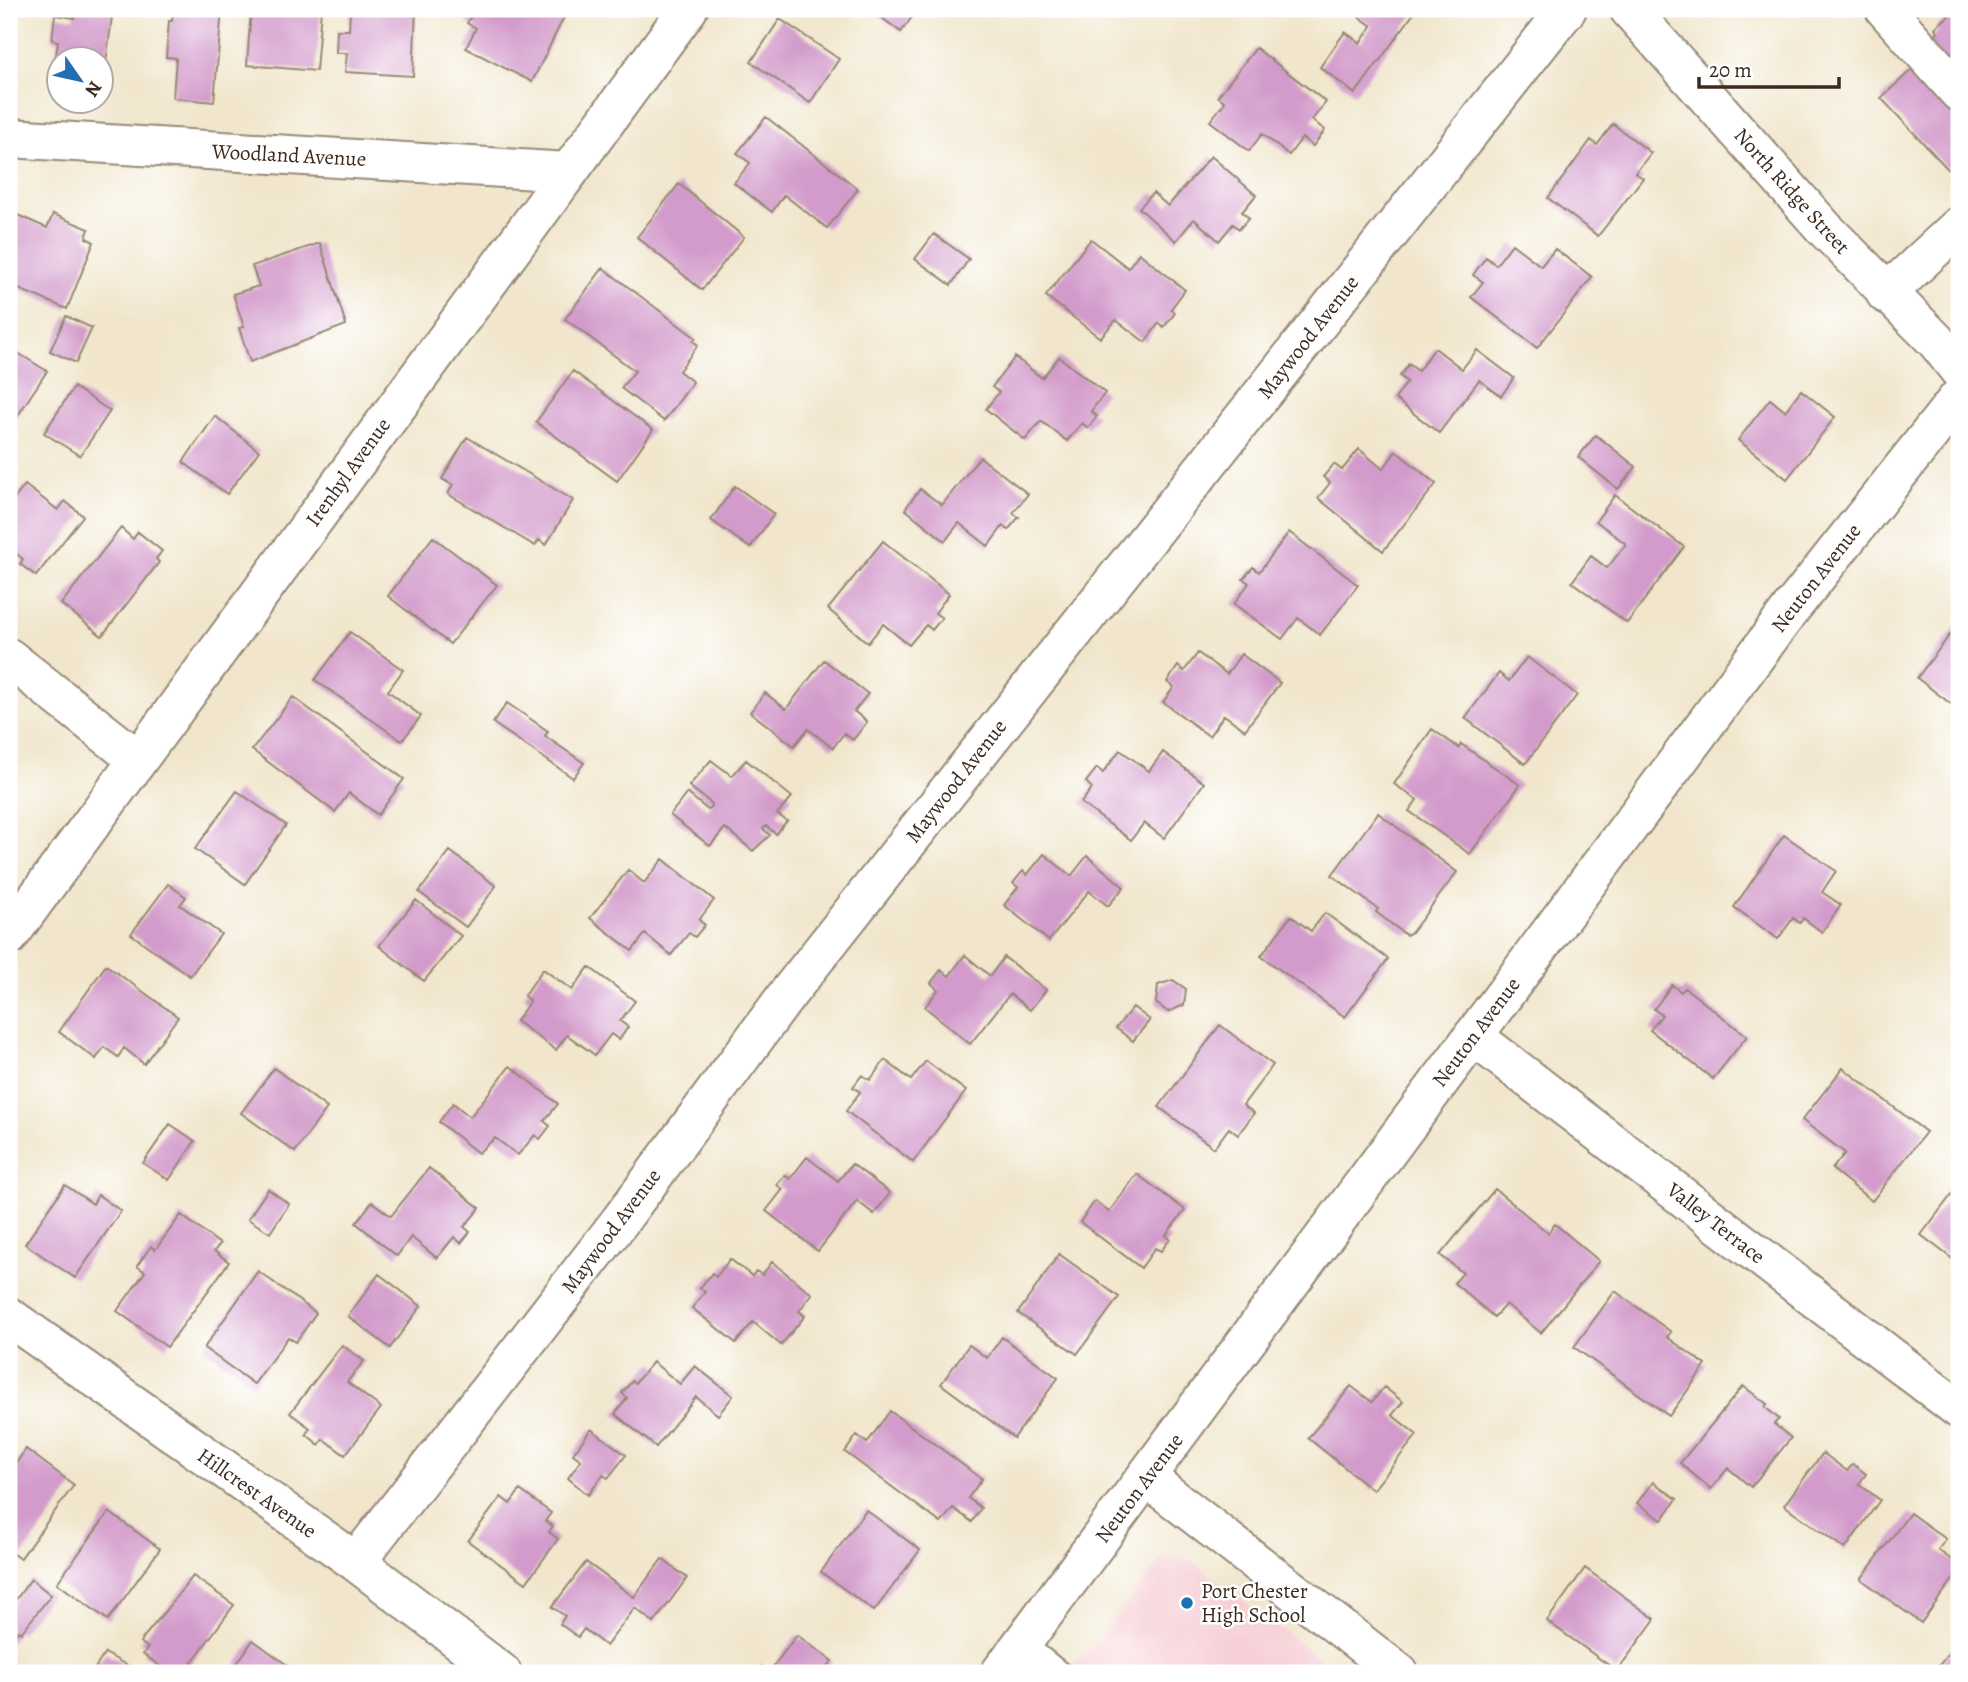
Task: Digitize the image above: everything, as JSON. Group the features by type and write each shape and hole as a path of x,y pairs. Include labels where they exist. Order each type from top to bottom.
{"street":[{"name":"Irenhyl Avenue","path":"9,936 688,9"},
{"name":"Maywood Avenue","path":"356,1562 620,1221 786,996 1567,9"},
{"name":"North Ridge Street","path":"1629,9 1886,294 1936,341 1959,370"},
{"path":"1885,9 1959,92"},
{"name":"Woodland Avenue","path":"9,138 569,172"},
{"path":"1886,294 1959,226"},
{"name":"Neuton Avenue","path":"1011,1658 1790,610 1959,397"},
{"path":"9,658 137,759"},
{"name":"Valley Terrace","path":"1473,1036 1959,1409"},
{"name":"Hillcrest Avenue","path":"9,1317 356,1562 502,1673"},
{"path":"1147,1478 1399,1673"}],"lane":[{"path":"1011,1658 1058,1673"}],"shaded area":[{"name":"Port Chester High School","path":"1164,1556 1189,1559 1338,1673 1061,1673 1093,1647"}],"building":[{"path":"113,9 108,46 57,46 58,41 52,40 55,15 74,18 75,10"},
{"path":"173,9 222,9 214,102 173,98 176,58 166,57 169,21 172,21"},
{"path":"251,9 321,9 316,71 247,65"},
{"path":"350,9 416,9 413,76 345,72 347,53 336,53 337,30 349,30"},
{"path":"475,9 568,9 532,82 466,48 476,28 467,23"},
{"path":"870,9 918,9 901,32"},
{"path":"1348,9 1417,9 1355,94 1320,67 1345,32 1360,43 1372,26"},
{"path":"1954,11 1956,14 1959,11 1959,181 1881,98 1931,52 1925,44 1938,32 1935,28"},
{"path":"780,19 839,59 810,103 751,62"},
{"path":"1256,48 1326,102 1312,120 1325,130 1313,146 1302,138 1289,155 1262,134 1249,151 1210,121 1225,102 1218,96"},
{"path":"766,117 858,189 827,228 784,195 772,212 734,183 750,163 737,153"},
{"path":"1613,124 1651,153 1635,173 1643,178 1598,236 1548,198 1591,140 1597,145"},
{"path":"1211,156 1256,195 1242,212 1249,218 1239,229 1233,224 1219,241 1194,219 1176,241 1139,208 1153,193 1168,206"},
{"path":"679,184 744,237 702,290 637,237"},
{"path":"13,213 47,228 53,214 89,229 86,238 94,242 67,309 9,285 9,222"},
{"path":"934,234 969,259 951,285 915,259"},
{"path":"1091,239 1128,268 1139,253 1185,290 1171,309 1175,313 1164,327 1159,323 1145,342 1116,320 1100,338 1046,296"},
{"path":"320,243 346,325 250,362 239,328 244,327 233,294 259,286 252,266"},
{"path":"1512,244 1541,266 1555,249 1592,277 1537,348 1471,297 1483,282 1473,275 1486,257 1496,265"},
{"path":"603,268 696,338 693,341 698,345 679,371 693,382 664,421 621,388 635,371 565,319"},
{"path":"66,316 92,328 76,363 50,351"},
{"path":"1435,348 1462,369 1477,350 1514,378 1501,396 1479,380 1439,433 1395,399 1407,382 1400,376 1409,364 1418,371"},
{"path":"13,350 47,371 9,429 9,357"},
{"path":"1015,357 1042,378 1059,357 1105,393 1091,411 1097,416 1088,428 1082,423 1067,441 1041,421 1025,440 986,409 999,392 992,387"},
{"path":"573,371 653,430 617,481 536,422"},
{"path":"74,387 110,411 80,456 44,433"},
{"path":"1801,390 1835,417 1787,479 1738,440 1770,399 1785,411"},
{"path":"215,416 259,451 227,494 183,462"},
{"path":"1596,435 1636,467 1618,489 1578,457"},
{"path":"467,437 573,500 546,545 539,540 535,546 448,494 453,485 442,479"},
{"path":"1359,449 1383,469 1396,451 1436,484 1383,551 1318,498 1330,483 1323,477 1334,464 1342,470"},
{"path":"980,457 1028,494 1013,513 1019,517 1008,530 1003,526 988,546 959,523 945,541 905,509 920,489 942,505"},
{"path":"25,485 58,510 65,501 83,516 36,576 20,564 23,559 9,548 9,506"},
{"path":"735,486 774,514 750,548 711,520"},
{"path":"1615,495 1684,547 1627,623 1572,582 1591,556 1607,568 1626,544 1596,521"},
{"path":"121,528 133,539 138,532 162,551 156,559 159,562 102,636 61,604"},
{"path":"1289,532 1358,585 1320,635 1298,618 1282,639 1234,604 1249,583 1243,579 1253,567 1259,572"},
{"path":"433,537 497,585 450,644 388,596"},
{"path":"883,541 949,594 935,613 942,618 932,630 926,625 909,645 883,624 868,643 828,609"},
{"path":"1959,623 1959,710 1917,678"},
{"path":"350,632 403,670 388,691 421,716 402,741 315,680"},
{"path":"1198,653 1227,674 1241,654 1280,683 1245,730 1224,715 1209,736 1163,702 1174,687 1167,682 1178,666 1184,671"},
{"path":"1527,657 1577,695 1525,764 1465,718 1499,673 1509,681"},
{"path":"824,660 868,694 854,711 867,722 853,740 844,733 833,748 808,729 794,746 750,712 765,693 786,709"},
{"path":"293,697 404,779 378,815 349,793 335,812 252,750"},
{"path":"507,703 548,731 545,736 584,763 573,778 493,723"},
{"path":"1432,729 1459,748 1461,744 1520,785 1470,854 1409,811 1417,800 1394,784"},
{"path":"1120,750 1149,771 1163,752 1204,783 1164,838 1144,823 1131,840 1081,803 1092,788 1086,782 1097,768 1103,773"},
{"path":"711,760 732,776 746,760 792,797 777,814 787,821 776,834 766,826 763,829 770,835 753,851 725,828 710,846 670,815 687,793 708,810 712,804 689,786"},
{"path":"237,791 286,825 245,884 195,849"},
{"path":"1378,813 1457,872 1412,932 1406,935 1376,912 1378,909 1332,875"},
{"path":"1784,835 1836,871 1822,892 1841,905 1822,932 1803,918 1800,923 1793,918 1778,939 1734,907"},
{"path":"450,851 496,886 466,927 419,892"},
{"path":"1044,854 1071,876 1087,856 1124,887 1108,906 1089,891 1049,941 1004,905 1018,887 1013,883 1023,871 1027,875"},
{"path":"663,859 714,900 699,920 705,925 695,937 689,933 671,955 645,934 632,951 590,918 628,870 644,883"},
{"path":"168,884 186,897 180,905 221,934 190,976 131,934"},
{"path":"416,900 461,936 424,981 379,946"},
{"path":"1325,913 1388,959 1345,1017 1261,956 1291,916 1311,931"},
{"path":"965,955 990,976 1004,957 1046,990 1030,1010 1010,994 970,1044 925,1007 938,990 931,983 941,970 949,976"},
{"path":"106,965 178,1017 144,1064 124,1048 118,1057 104,1047 96,1059 59,1032"},
{"path":"589,967 635,1001 620,1021 628,1027 619,1040 611,1034 595,1055 567,1035 556,1050 516,1021 530,1001 524,996 543,969 572,990"},
{"path":"1173,980 1186,989 1184,1005 1168,1012 1156,1003 1158,985"},
{"path":"1672,985 1681,992 1685,988 1747,1036 1713,1079 1650,1030 1662,1015 1654,1009"},
{"path":"1133,1007 1150,1020 1133,1041 1116,1028"},
{"path":"1220,1025 1273,1065 1243,1105 1254,1113 1238,1135 1229,1128 1214,1148 1159,1107"},
{"path":"885,1060 911,1080 926,1061 966,1091 913,1162 846,1111 860,1092 853,1087 862,1075 870,1080"},
{"path":"510,1066 558,1104 544,1121 550,1126 540,1139 535,1135 518,1155 495,1138 478,1153 439,1122 453,1103 470,1117"},
{"path":"274,1068 327,1108 295,1152 241,1113"},
{"path":"1843,1068 1926,1132 1872,1201 1832,1169 1845,1153 1802,1120"},
{"path":"170,1124 195,1141 169,1180 143,1163"},
{"path":"807,1157 838,1181 852,1164 890,1193 874,1214 857,1201 818,1251 766,1211 783,1189 777,1185 785,1175 790,1179"},
{"path":"429,1168 480,1208 464,1227 470,1232 461,1243 454,1237 437,1258 411,1237 397,1256 356,1223 372,1202 391,1216"},
{"path":"1137,1174 1185,1210 1166,1235 1170,1239 1161,1251 1155,1248 1141,1268 1080,1222 1095,1201 1109,1212"},
{"path":"65,1185 93,1204 98,1195 121,1211 75,1278 25,1244"},
{"path":"1959,1185 1959,1264 1921,1235"},
{"path":"268,1189 289,1204 270,1233 248,1219"},
{"path":"1495,1189 1548,1233 1555,1224 1599,1261 1541,1333 1506,1304 1494,1317 1454,1283 1463,1273 1440,1255"},
{"path":"181,1215 220,1244 214,1251 229,1262 167,1347 117,1311 145,1272 137,1266 151,1246 155,1250"},
{"path":"1059,1254 1119,1297 1077,1354 1018,1313"},
{"path":"730,1259 752,1276 756,1271 762,1275 772,1262 812,1294 799,1311 805,1316 781,1345 753,1322 736,1343 692,1308 705,1292 700,1288 712,1273 716,1277"},
{"path":"258,1271 316,1313 296,1342 288,1337 254,1384 204,1348"},
{"path":"379,1274 421,1306 390,1348 348,1316"},
{"path":"1615,1291 1671,1332 1667,1337 1706,1365 1669,1416 1574,1347"},
{"path":"1002,1337 1058,1378 1014,1438 941,1384 969,1345 987,1358"},
{"path":"342,1345 364,1361 347,1382 381,1408 345,1455 323,1439 319,1445 306,1434 310,1428 290,1413"},
{"path":"653,1362 680,1384 695,1366 733,1396 718,1415 696,1397 656,1447 615,1414 627,1398 622,1393 632,1381 635,1383"},
{"path":"1351,1386 1372,1402 1384,1387 1403,1402 1392,1415 1417,1435 1373,1490 1308,1438"},
{"path":"1743,1386 1767,1404 1765,1407 1779,1419 1774,1424 1791,1438 1751,1487 1728,1468 1711,1489 1680,1463"},
{"path":"890,1411 982,1479 968,1498 981,1508 972,1522 953,1508 941,1523 845,1452 857,1435 867,1443"},
{"path":"591,1429 626,1455 608,1478 603,1475 588,1495 568,1478 581,1460 573,1454"},
{"path":"26,1449 74,1485 20,1559 9,1551 9,1473"},
{"path":"1823,1453 1847,1471 1853,1464 1866,1474 1859,1484 1880,1500 1845,1549 1784,1505"},
{"path":"1653,1482 1677,1499 1662,1520 1637,1503"},
{"path":"520,1490 551,1513 545,1521 553,1526 549,1532 558,1539 526,1583 468,1541 501,1497 510,1504"},
{"path":"866,1510 920,1550 874,1611 821,1572"},
{"path":"109,1512 160,1549 108,1620 57,1583"},
{"path":"1910,1513 1946,1539 1938,1550 1959,1565 1959,1571 1921,1623 1861,1579"},
{"path":"662,1559 687,1578 654,1623 635,1608 606,1646 584,1629 578,1637 560,1624 565,1616 552,1607 586,1562 634,1597"},
{"path":"1585,1568 1655,1619 1617,1671 1547,1621"},
{"path":"193,1576 234,1605 184,1673 170,1673 143,1654 148,1648 140,1642"},
{"path":"31,1579 51,1595 9,1644 9,1609"},
{"path":"797,1635 832,1661 823,1673 755,1673 761,1666 769,1672"},
{"path":"1959,1639 1959,1673 1937,1673 1935,1671"},
{"path":"253,1640 298,1673 223,1673 227,1668 232,1671"},
{"path":"105,1653 128,1666 128,1673 92,1673"}],"place":[{"name":"Port Chester High School","path":"1187,1603"}]}
